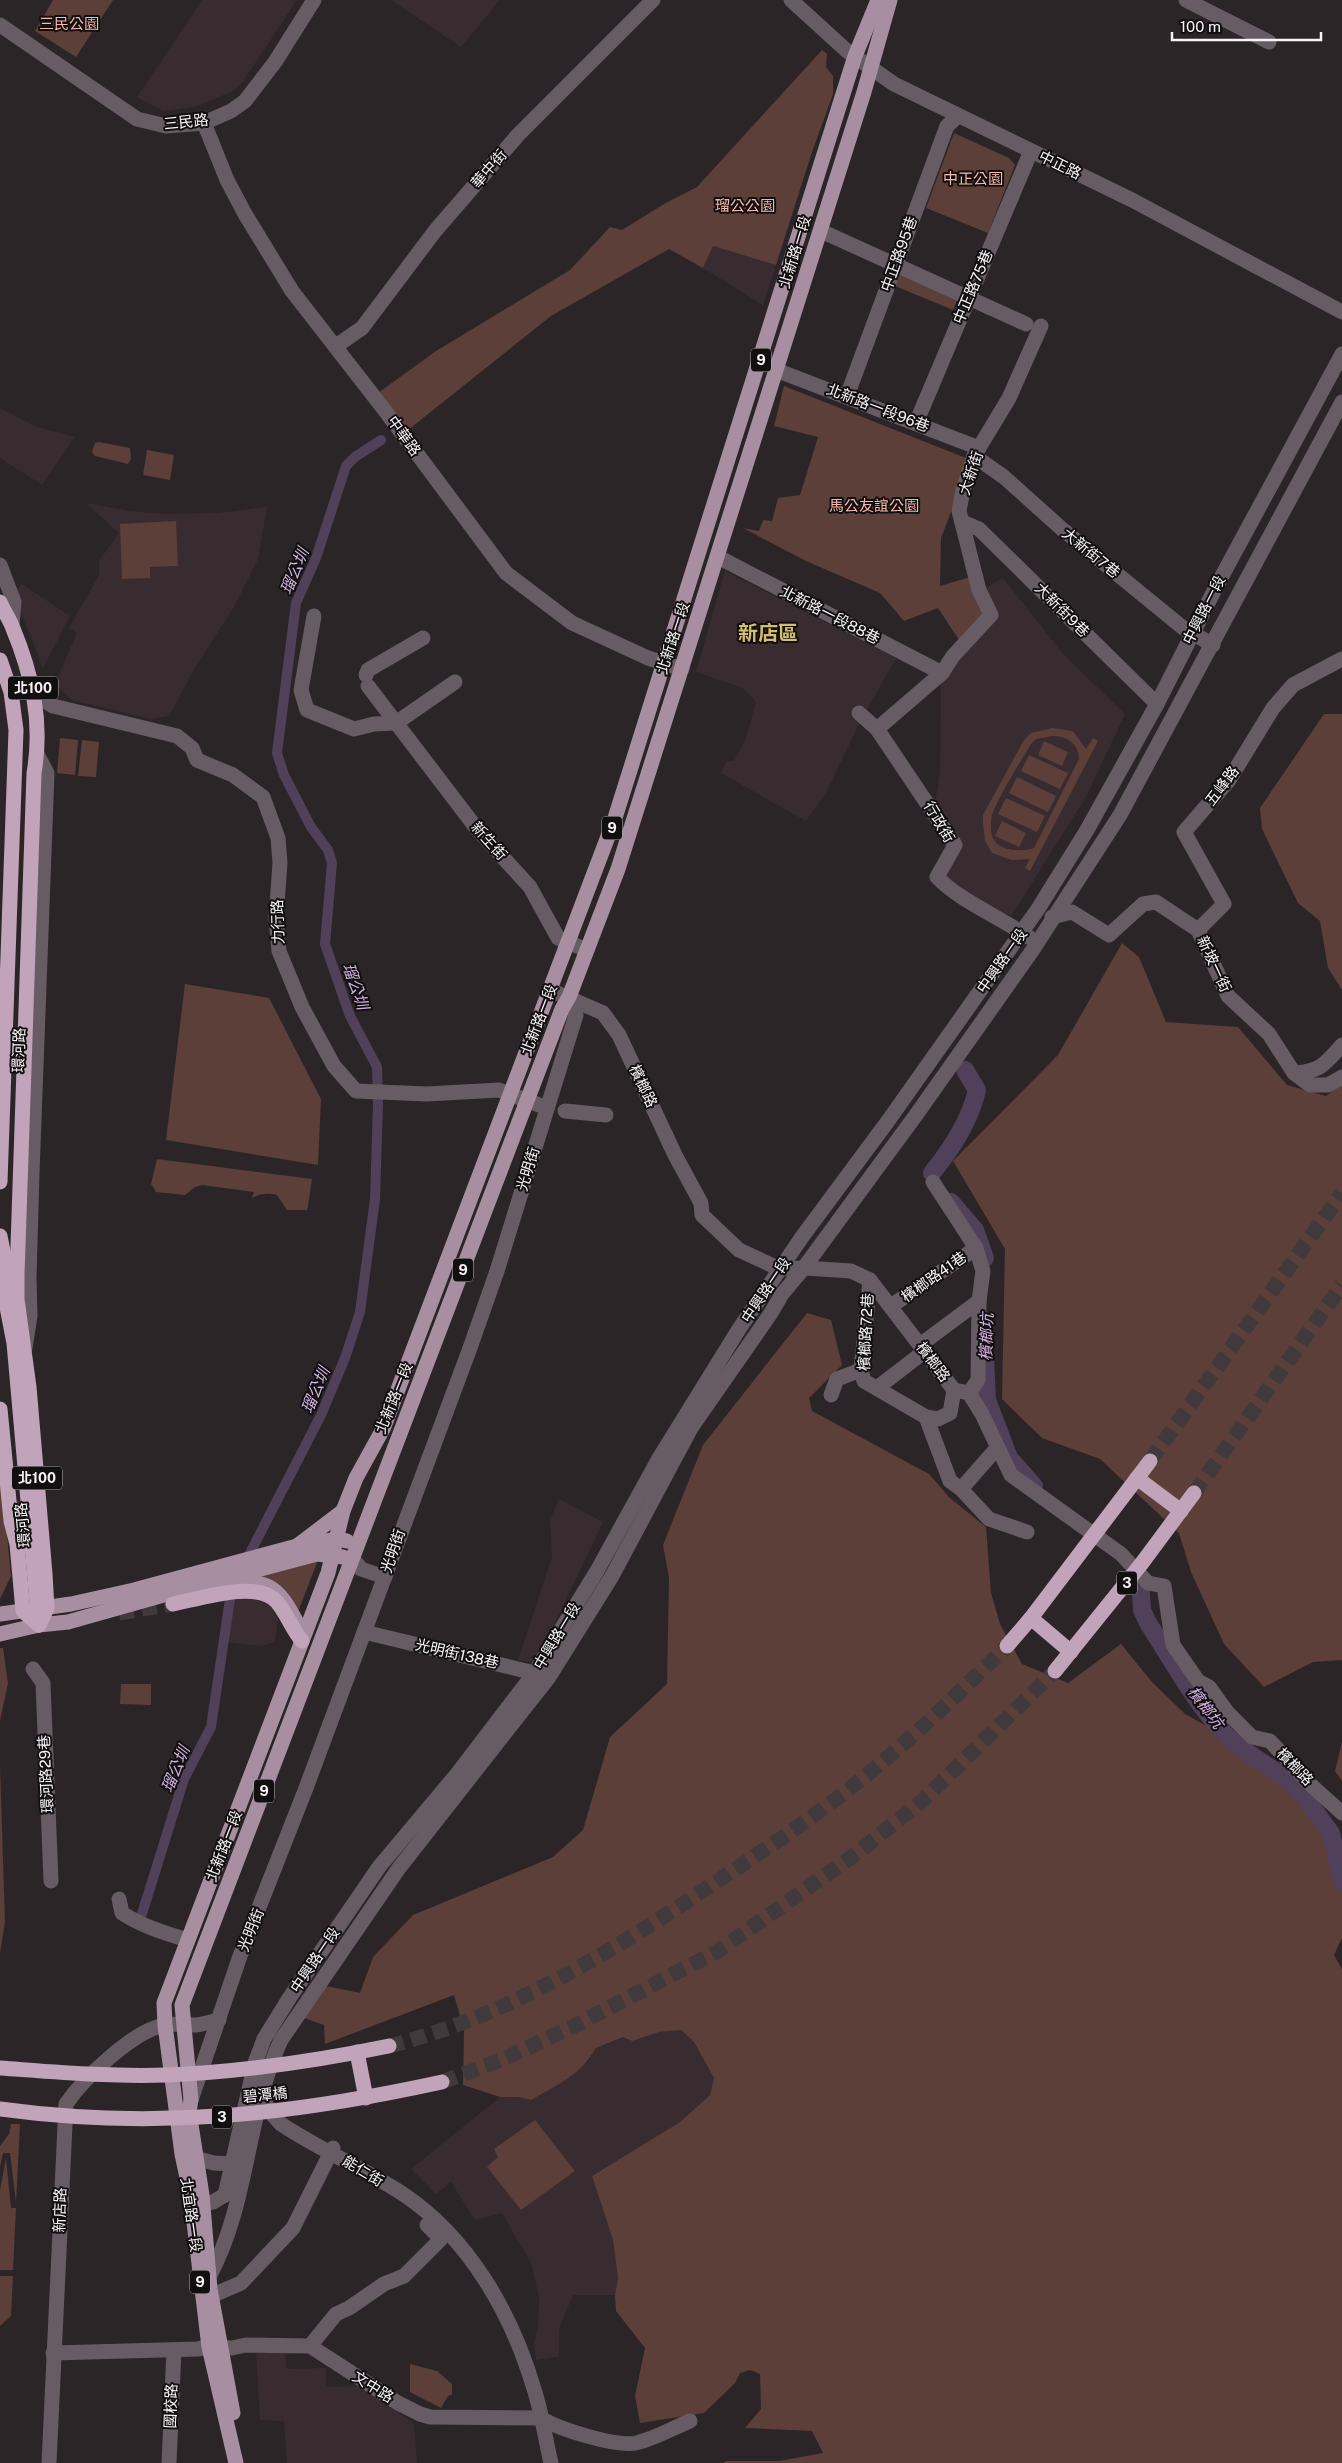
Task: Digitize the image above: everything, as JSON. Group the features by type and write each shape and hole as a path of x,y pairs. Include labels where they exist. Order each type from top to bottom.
{"highway":[{"name":"環河路","path":"0,602 12,625 35,695 38,721 37,754 34,773 17,1275 17,1299 24,1349 35,1609"},
{"name":"環河路","path":"0,660 11,692 16,730 0,1182"},
{"name":"北100","path":"0,1236 4,1256 6,1302 14,1343 35,1609"},
{"path":"0,1304 6,1342 18,1501"},
{"name":"北100","path":"0,1409 10,1521 35,1609"},
{"path":"1007,1646 1031,1618 1150,1461"},
{"path":"1137,1478 1181,1512"},
{"name":"3","path":"1055,1672 1194,1493"},
{"path":"174,1604 254,1590 276,1601 293,1630 302,1641"},
{"path":"35,1609 39,1625"},
{"path":"35,1609 39,1625"},
{"path":"1031,1618 1071,1652"},
{"name":"碧潭橋","path":"0,2068 84,2075 166,2075 272,2066 389,2046"},
{"path":"357,2052 366,2098"},
{"name":"碧潭橋","path":"0,2109 89,2118 195,2119 280,2112 366,2098 442,2082"}],"main road":[{"name":"北新路一段","path":"165,2024 164,2003 334,1555 343,1511 356,1478 382,1429 615,818 855,56 878,0"},
{"name":"北新路一段","path":"184,2025 182,2005 527,1100 618,869 821,231 872,68 890,0"},
{"path":"297,1546 343,1511"},
{"path":"1,1614 134,1590 297,1546 338,1539 358,1543"},
{"path":"5,1633 39,1625 68,1622 317,1554 353,1559"},
{"path":"192,1587 214,1588 248,1582 260,1582 281,1595 299,1626 302,1641"},
{"name":"北宜路一段","path":"165,2024 182,2154 198,2211 209,2277 214,2346 245,2463"},
{"name":"北宜路一段","path":"184,2025 191,2100 189,2112 195,2158 198,2211 214,2346 236,2463"}],"street":[{"name":"三民路","path":"0,25 136,119 166,126 204,123 231,111 245,101 275,62 314,0"},
{"name":"華中街","path":"336,346 362,328 435,231 518,135 653,0"},
{"name":"中正路","path":"791,0 855,56 894,84 1132,200 1342,312"},
{"path":"1186,0 1269,42"},
{"name":"中正路95巷","path":"847,396 947,126 958,116"},
{"name":"中華路","path":"204,123 227,180 245,214 292,291 336,346 506,573 572,623 648,658 682,669"},
{"name":"中正路75巷","path":"916,423 1031,151"},
{"path":"821,231 968,298"},
{"name":"大新街","path":"942,672 953,656 990,614 979,590 959,511 963,490 976,452 1009,398 1034,325 968,298"},
{"name":"中興路一段","path":"542,1675 658,1460 721,1358 780,1269 1038,909 1086,830 1157,704 1192,633 1342,354"},
{"name":"北新路一段96巷","path":"776,370 916,423 976,452"},
{"name":"中興路一段","path":"209,2277 223,2252 238,2193 253,2119 271,2061 281,2040 393,1864 542,1675 612,1576 691,1428 771,1314 782,1294 803,1269 916,1115 1064,904 1120,815 1342,402"},
{"name":"大新街7巷","path":"976,452 1062,529 1192,633 1213,644"},
{"name":"大新街9巷","path":"962,522 979,529 1157,704"},
{"name":"北新路一段88巷","path":"718,556 942,672"},
{"name":"環河路","path":"0,565 14,602 12,625"},
{"path":"314,616 301,690 306,710 354,729 374,724 396,723 455,682"},
{"name":"新生街","path":"423,638 368,670 367,680 396,723 477,828 530,887 558,938 567,944"},
{"name":"五峰路","path":"1198,930 1224,904 1184,832 1229,780 1273,708 1293,685 1342,659"},
{"path":"877,729 942,672"},
{"name":"力行路","path":"35,695 53,706 177,736 192,748 197,760 233,775 263,797 278,838 280,863 276,918 279,951 302,1007 334,1066 356,1091 432,1094 499,1090 547,1108"},
{"name":"行政街","path":"859,713 877,729 955,845 937,876 949,890 1022,932"},
{"name":"新坡一街","path":"1053,918 1072,912 1109,935 1143,904 1156,902 1198,930 1228,996 1269,1034 1294,1073 1310,1085 1328,1085 1342,1077"},
{"path":"1038,909 1053,918"},
{"path":"1022,932 1037,943"},
{"path":"567,944 587,950"},
{"name":"檳榔路","path":"550,990 603,1013 619,1035 675,1155 701,1203 702,1215 738,1250 780,1269 851,1271 870,1280 954,1390 969,1393 982,1414 1011,1475 1121,1554 1148,1582 1164,1586 1173,1645 1198,1681 1209,1687 1227,1712 1252,1736 1270,1741 1312,1786 1342,1813"},
{"name":"光明街","path":"191,2100 240,1956 470,1348 576,1015 569,997"},
{"path":"1294,1073 1313,1072 1323,1066 1342,1045"},
{"path":"565,1111 606,1115"},
{"path":"933,1182 976,1248 983,1271 979,1301 978,1380 969,1393"},
{"name":"檳榔路41巷","path":"891,1306 976,1248"},
{"name":"檳榔路72巷","path":"870,1280 861,1370 864,1380 926,1417"},
{"path":"877,1388 979,1301"},
{"path":"831,1394 837,1379 861,1370"},
{"path":"926,1417 938,1419 950,1413 954,1390"},
{"path":"926,1417 950,1481 961,1489 990,1519 1027,1532"},
{"path":"961,1489 997,1448"},
{"path":"353,1559 361,1569 384,1577"},
{"name":"光明街138巷","path":"364,1632 542,1675"},
{"name":"環河路29巷","path":"33,1669 42,1683 51,1881"},
{"name":"能仁街","path":"393,1864 273,2039 262,2073 264,2100 270,2112 281,2124 403,2195 430,2215 458,2243 495,2298 523,2357 534,2389 549,2458"},
{"path":"119,1898 122,1912 139,1924 188,1940"},
{"name":"新店路","path":"49,2463 66,2104 81,2084 143,2032 165,2024 198,2025 218,2020"},
{"path":"53,2353 174,2350 214,2346 232,2348 256,2344 310,2346 336,2314 349,2308 379,2286 404,2276 440,2239 416,2213 385,2189 331,2153 253,2119"},
{"name":"中興路一段","path":"198,2211 225,2195 232,2164 253,2119"},
{"path":"211,2296 241,2283 294,2228 331,2153"},
{"path":"195,2158 214,2164 232,2164"},
{"path":"198,2211 226,2208 238,2193"},
{"name":"文中路","path":"310,2346 398,2403 430,2417 540,2418 551,2424 581,2434 610,2441 635,2443 690,2421"},
{"name":"國校路","path":"169,2463 174,2350"}],"shaded area":[{"path":"202,0 297,0 242,83 233,91 195,107 163,111 137,97"},
{"path":"391,0 500,0 461,47"},
{"path":"713,246 776,265 763,305 703,268"},
{"path":"0,408 37,427 75,437 42,485 0,458"},
{"path":"86,503 131,511 165,514 218,513 267,507 258,559 234,607 197,664 169,716 151,719 71,700 55,684 77,633 69,628 99,575 99,561 119,533"},
{"path":"725,571 896,658 859,724 827,791 806,821 721,773 727,761 734,761 746,738 756,702 743,688 696,672"},
{"path":"1003,578 1064,655 1125,714 1086,797 1011,916 980,903 944,878 961,843 951,823 935,803 940,772 941,676 985,588"},
{"path":"22,584 70,616 43,668 13,592"},
{"path":"559,1499 603,1522 553,1627 532,1662 518,1660 552,1557 550,1521"},
{"path":"257,1593 279,1611 275,1642 261,1646 226,1642 232,1596"},
{"path":"681,2030 694,2042 714,2078 710,2095 680,2122 592,2176 613,2240 618,2278 615,2295 573,2295 559,2329 559,2357 536,2360 534,2343 538,2328 539,2298 532,2265 502,2213 475,2220 451,2182 436,2194 411,2169 500,2097 519,2097 531,2100 589,2061 596,2048 623,2037 632,2041 659,2032"},
{"path":"285,2351 287,2369 326,2368 326,2387 362,2386 414,2424 417,2463 287,2463 284,2421 260,2420 256,2353"}],"green space":[{"name":"三民公園","path":"53,0 113,0 76,57 35,31"},
{"name":"瑠公公園","path":"822,50 827,54 826,67 833,76 833,94 811,155 776,265 713,246 703,268 669,249 551,316 408,430 378,393 436,351 570,270 610,227 622,230 664,204 697,187"},
{"name":"中正公園","path":"954,133 1009,158 1015,165 988,233 926,208"},
{"path":"900,275 958,298 953,310 895,286"},
{"name":"馬公友誼公園","path":"784,386 971,460 941,538 940,586 970,577 984,616 959,640 938,608 904,621 880,593 806,561 743,528 759,531 763,520 772,521 778,498 800,495 818,437 774,426"},
{"path":"99,442 130,448 131,459 128,464 95,456 92,452 95,443"},
{"path":"147,450 174,455 170,480 143,475"},
{"path":"176,521 178,566 150,567 150,578 122,579 120,524"},
{"path":"1324,714 1342,714 1342,990 1328,968 1320,921 1298,903 1262,829 1260,808"},
{"path":"1052,728 1073,731 1086,749 1093,738 1098,741 1030,871 1025,868 1030,859 1012,860 992,853 985,841 983,815 1024,740 1031,733","holes":["1058,736 1067,739 1074,745 1079,759 1034,848 1012,850 999,846 992,835 991,821 992,814 1001,795 1031,744 1036,739"]},
{"path":"60,738 78,740 75,775 57,773"},
{"path":"82,740 99,742 96,777 78,776"},
{"path":"1044,741 1068,752 1062,766 1038,755"},
{"path":"1029,755 1068,773 1060,789 1021,771"},
{"path":"1017,777 1056,796 1048,812 1009,793"},
{"path":"1006,798 1045,816 1037,832 998,814"},
{"path":"1002,821 1026,833 1019,847 995,836"},
{"path":"1122,943 1139,957 1166,1022 1238,1027 1287,1085 1326,1096 1342,1084 1342,1660 1313,1662 1264,1687 1224,1644 1191,1572 1179,1533 1100,1459 1042,1438 1002,1399 1005,1249 953,1161 1058,1055"},
{"path":"185,984 269,998 321,1099 318,1165 166,1140"},
{"path":"157,1159 312,1179 307,1210 287,1210 277,1195 264,1194 252,1198 254,1192 202,1185 195,1187 185,1195 156,1192 151,1184"},
{"path":"807,1313 831,1320 842,1365 809,1398 812,1411 929,1474 950,1498 986,1527 991,1593 1000,1624 1022,1664 1068,1683 1121,1644 1151,1681 1185,1714 1237,1743 1324,1809 1342,1877 1342,1938 1334,1955 1342,1969 1342,2463 723,2463 727,2461 779,2461 823,2453 812,2431 745,2428 761,2409 760,2374 750,2370 740,2373 735,2383 704,2413 640,2423 635,2396 645,2348 616,2311 615,2295 618,2278 613,2240 592,2176 680,2122 710,2095 714,2078 694,2042 681,2030 659,2032 632,2041 623,2037 596,2048 576,2072 531,2100 519,2097 500,2097 463,2085 464,2030 454,1995 325,2044 324,2025 304,2018 326,1986 360,1993 373,1957 413,1915 553,1857 583,1830 610,1737 667,1684 669,1578 663,1545 703,1445"},
{"path":"0,1462 11,1576 0,1599"},
{"path":"318,1560 296,1617 257,1577"},
{"path":"0,1648 3,1648 8,1683 0,1721"},
{"path":"121,1684 151,1684 151,1705 120,1704"},
{"path":"1342,1742 1342,1781 1335,1771"},
{"path":"0,1766 5,1922 0,1953"},
{"path":"535,2120 575,2171 521,2210 487,2167 498,2157 494,2149"},
{"path":"11,2124 20,2124 16,2203 10,2153 3,2153 0,2167 0,2146 9,2134"},
{"path":"6,2158 11,2208 16,2208 13,2270 0,2270 0,2190"},
{"path":"0,2276 13,2276 11,2316 0,2326"},
{"path":"410,2364 437,2371 452,2384 452,2395 448,2396 441,2408 410,2392"}],"waterway":[{"name":"瑠公圳","path":"250,1553 321,1415 345,1358 360,1312 375,1199 378,1104 377,1067 350,1016 325,944 332,863 328,850 311,827 284,775 277,753 296,603 316,558 346,466 355,457 381,440"},
{"name":"檳榔坑","path":"932,1173 959,1134 974,1101 977,1090 965,1070"},
{"name":"檳榔坑","path":"951,1202 975,1230 985,1258"},
{"name":"檳榔坑","path":"985,1358 987,1400 1009,1458 1034,1486"},
{"name":"檳榔坑","path":"1141,1593 1142,1610 1148,1623 1188,1687 1211,1718 1236,1744 1288,1780 1303,1795"},
{"name":"瑠公圳","path":"141,1917 184,1779 211,1727 230,1599"},
{"name":"檳榔坑","path":"1309,1803 1331,1833 1342,1882"}],"tunnel":[{"path":"1150,1461 1342,1193"},
{"path":"1194,1493 1342,1285"},
{"path":"18,1501 23,1549"},
{"path":"119,1613 173,1604"},
{"path":"389,2046 469,2020 507,2004 582,1966 654,1923 783,1837 852,1787 925,1724 1007,1646"},
{"path":"442,2082 506,2058 576,2025 718,1951 857,1853 922,1801 1055,1671"}],"district":[{"name":"新店區","path":"768,633"}]}
